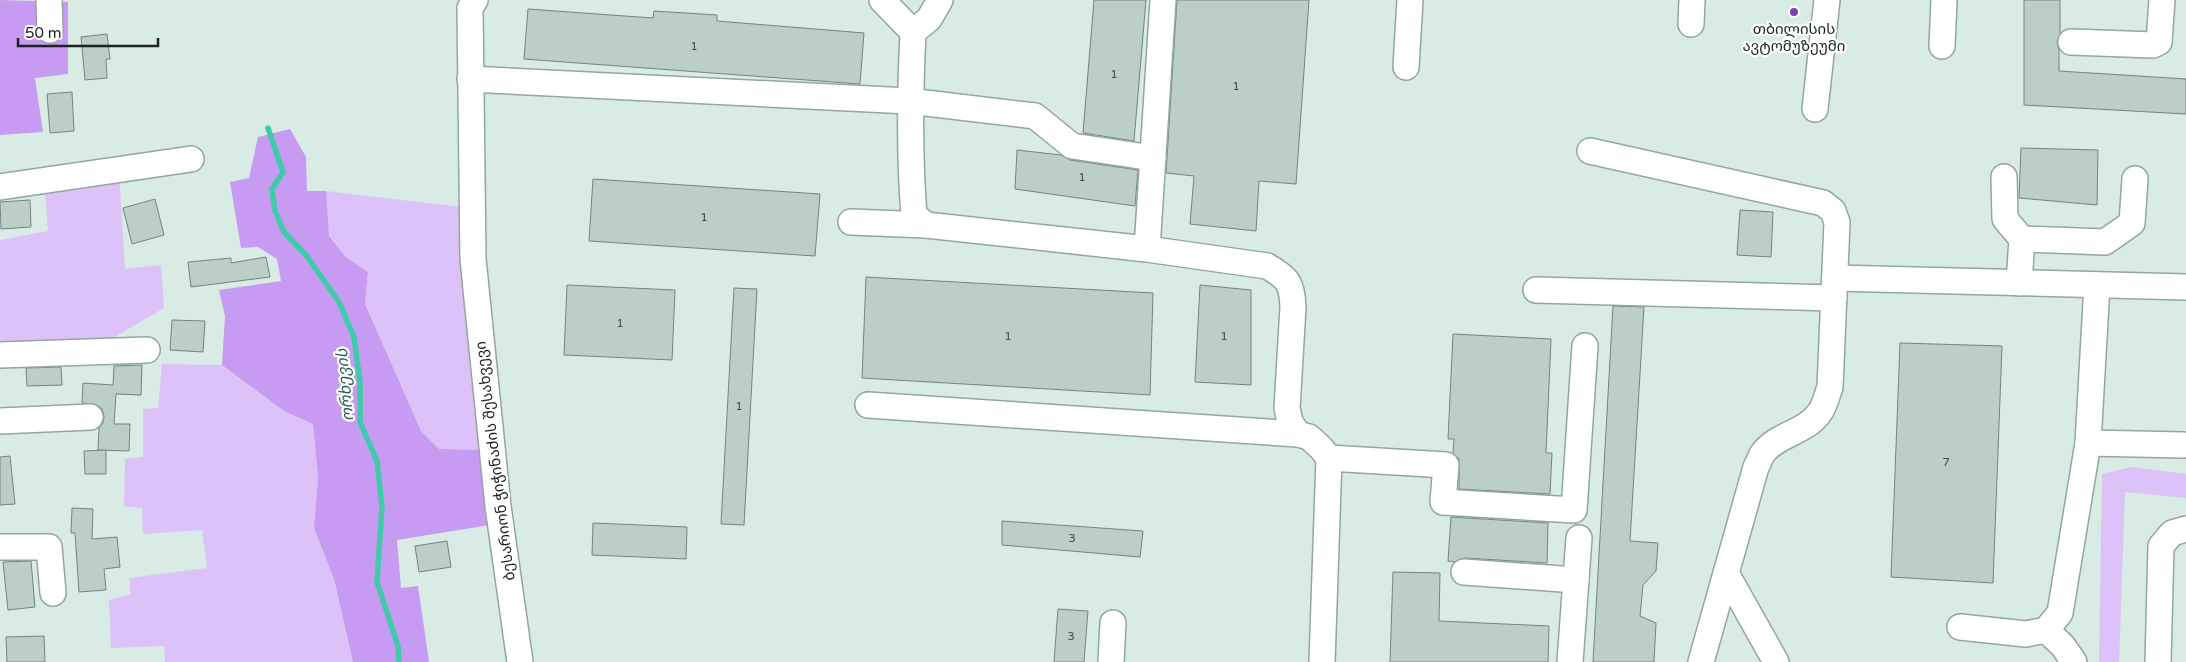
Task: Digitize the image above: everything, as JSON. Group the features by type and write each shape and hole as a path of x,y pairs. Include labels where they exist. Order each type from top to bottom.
{"street":[{"path":"49,0 50,30"},
{"name":"ბესარიონ ჭიჭინაძის შესახვევი","path":"475,0 470,8 473,259 498,506 520,662"},
{"path":"882,0 912,32 910,102 914,215 926,225"},
{"path":"912,32 929,19 940,0"},
{"path":"1147,249 1163,0"},
{"path":"1406,67 1410,0"},
{"path":"1815,109 1827,0"},
{"path":"1942,46 1944,0"},
{"path":"2071,42 2153,45 2159,42 2162,0"},
{"path":"470,79 910,102 1035,116 1072,146 1153,158"},
{"path":"1590,151 1823,203 1833,211 1836,222 1830,387 1820,412 1803,429 1778,442 1764,452 1756,467 1701,662"},
{"path":"0,186 191,158"},
{"path":"2004,177 2005,219 2022,240 2019,283"},
{"path":"2022,240 2105,242 2132,223 2135,179"},
{"path":"851,222 926,225 1147,249 1268,266 1284,276 1292,290 1293,307 1287,408 1290,422 1298,434"},
{"path":"1536,290 1835,288 2019,283 2186,287"},
{"path":"1960,627 2026,634 2046,630 2060,613 2088,443 2097,285"},
{"path":"1329,458 1446,465 1443,502 1574,510 1584,346"},
{"path":"0,355 147,350"},
{"path":"868,405 1298,434 1309,438 1329,458 1322,662"},
{"path":"0,421 90,416"},
{"path":"2088,443 2184,445"},
{"path":"2158,662 2161,546 2172,533 2186,529"},
{"path":"1570,662 1579,538"},
{"path":"0,548 49,547 53,593"},
{"path":"1464,572 1576,580"},
{"path":"1726,573 1776,662"},
{"path":"1111,662 1113,623"},
{"path":"2046,630 2063,646 2074,662"}],"shaded area":[{"path":"0,0 68,2 68,74 35,78 43,132 0,135"},
{"path":"290,129 306,157 307,191 326,191 329,236 346,257 368,272 365,304 421,431 439,449 482,450 490,525 397,540 401,588 418,586 429,662 353,662 334,579 314,528 318,477 313,424 284,411 222,365 225,316 219,290 281,281 277,259 258,247 241,248 230,182 249,178 258,137"},
{"path":"119,172 125,269 161,265 164,308 111,339 0,347 0,240 48,231 44,183"},
{"path":"326,191 461,207 460,260 482,450 439,449 421,431 365,304 368,272 346,257 329,235"},
{"path":"162,364 222,365 284,411 313,424 318,477 314,528 334,579 353,662 165,662 164,646 111,648 109,600 131,594 129,578 207,568 202,530 143,534 142,508 124,506 125,459 143,457 143,409 158,408"},
{"path":"2132,467 2186,474 2186,498 2125,492 2119,662 2099,662 2102,474"}],"building":[{"path":"1094,0 1146,0 1134,141 1083,133"},
{"path":"1177,0 1309,0 1296,184 1259,181 1256,231 1190,224 1194,176 1166,173"},
{"path":"2024,0 2060,0 2060,34 2057,42 2059,71 2186,79 2186,114 2024,105"},
{"path":"528,9 653,18 654,11 717,15 717,21 864,33 860,84 524,59"},
{"path":"107,34 110,59 106,59 107,78 85,80 81,37"},
{"path":"72,92 74,131 50,133 47,94"},
{"path":"2021,148 2098,150 2097,205 2019,198"},
{"path":"1017,150 1061,155 1070,160 1138,170 1135,206 1015,189"},
{"path":"593,179 820,194 815,256 589,241"},
{"path":"155,199 164,235 132,244 123,208"},
{"path":"30,200 31,227 1,229 0,202"},
{"path":"1740,210 1773,212 1771,257 1737,255"},
{"path":"266,257 270,277 191,287 188,262 231,258 231,263"},
{"path":"866,277 1153,293 1150,395 862,378"},
{"path":"567,285 675,290 672,360 564,355"},
{"path":"1200,285 1251,290 1251,385 1195,382"},
{"path":"734,288 757,289 744,525 721,524"},
{"path":"1613,306 1644,307 1630,541 1658,543 1656,571 1643,585 1640,616 1656,623 1654,662 1593,662"},
{"path":"172,320 205,321 203,352 170,350"},
{"path":"1453,334 1551,339 1546,453 1552,453 1550,494 1459,489 1459,459 1453,453 1454,439 1448,439"},
{"path":"1900,343 2002,346 1993,583 1891,577"},
{"path":"142,365 141,395 116,394 114,424 130,424 129,451 98,450 99,428 103,423 104,416 102,409 97,405 82,403 83,383 113,385 114,366"},
{"path":"61,367 62,385 27,386 26,368"},
{"path":"106,450 106,474 85,474 84,451"},
{"path":"10,456 15,504 0,505 0,457"},
{"path":"72,508 93,509 92,539 117,537 120,567 104,569 106,590 79,592 75,533 71,533"},
{"path":"1451,517 1548,523 1547,563 1465,558 1455,562 1448,561"},
{"path":"1002,521 1143,531 1140,557 1002,545"},
{"path":"593,523 687,527 686,559 592,555"},
{"path":"447,541 451,567 419,572 415,546"},
{"path":"31,561 35,607 8,610 3,562"},
{"path":"1393,572 1440,573 1439,621 1549,626 1548,662 1390,662"},
{"path":"1058,609 1088,611 1084,662 1054,662"},
{"path":"44,636 45,662 7,662 6,637"}],"waterway":[{"name":"ორხევის","path":"268,128 283,172 272,189 275,211 284,232 306,255 339,302 354,337 360,383 360,422 377,461 382,507 377,582 398,646 399,662"}],"place":[{"name":"თბილისის ავტომუზეუმი","path":"1794,12"}]}
